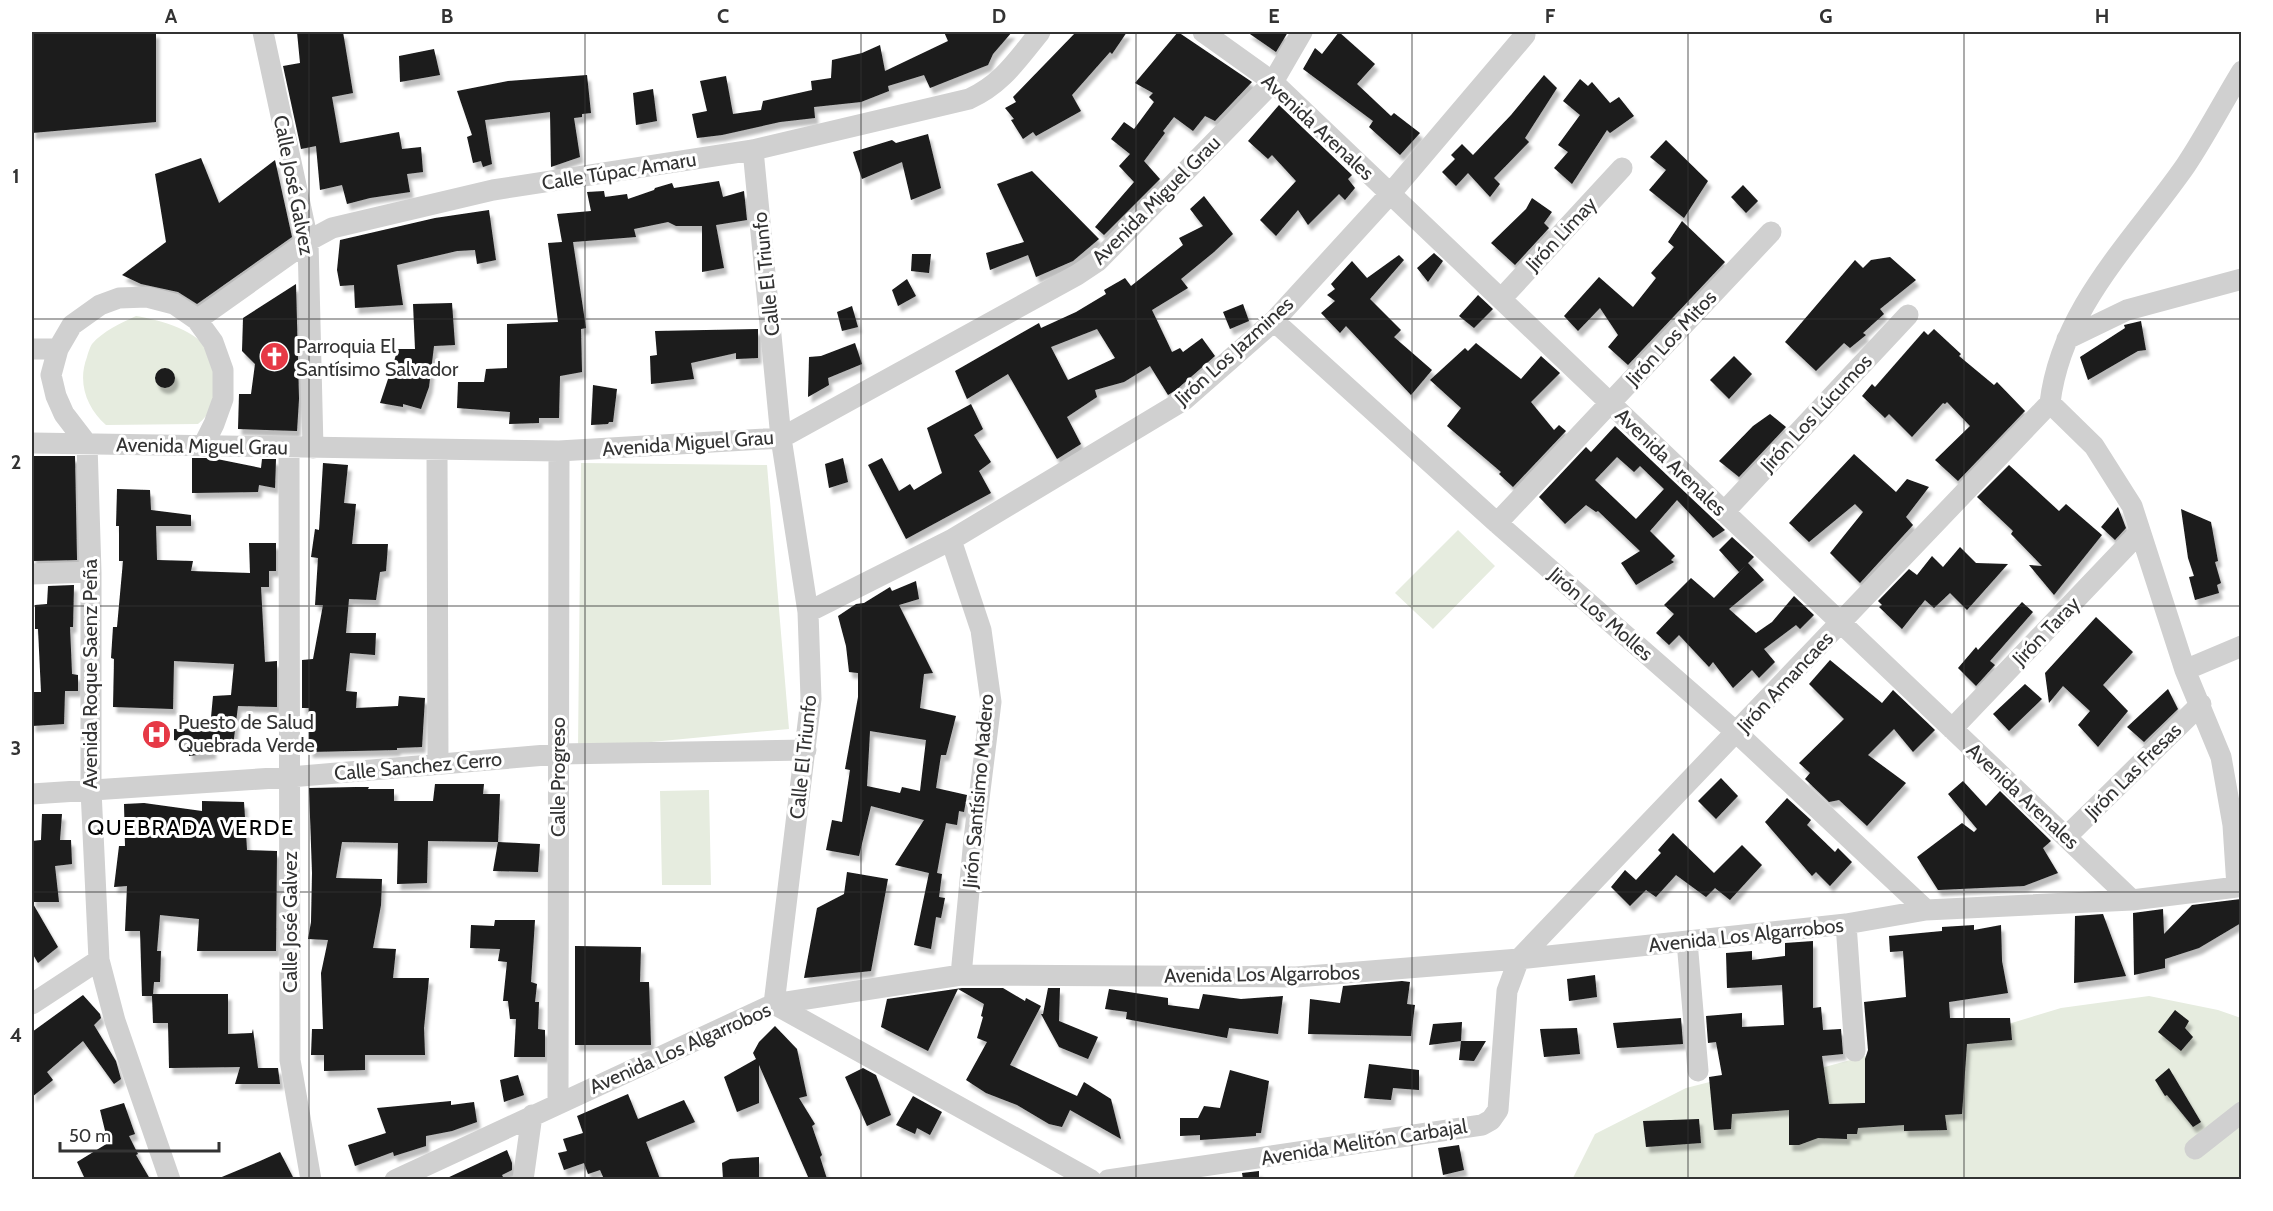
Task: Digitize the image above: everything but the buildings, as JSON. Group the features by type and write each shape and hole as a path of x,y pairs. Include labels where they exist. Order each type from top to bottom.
{"street":[{"name":"Calle José Galvez","path":"263,32 308,240 313,448"},
{"name":"Calle Túpac Amaru","path":"197,320 308,240 332,228 494,190 753,150 969,99 987,91 1005,75 1040,32"},
{"name":"Avenida Arenales","path":"1203,32 1273,82 2132,900"},
{"name":"Avenida Miguel Grau","path":"32,443 559,451 781,438 1077,275 1098,261 1273,82 1302,32"},
{"name":"Jirón Los Jazmines","path":"808,612 951,540 1184,400 1274,321 1390,194 1526,35"},
{"path":"2239,889 2233,825 2222,757 2185,670 2132,506 2094,446 2050,403 2053,378 2067,339 2104,273 2186,164 2241,71"},
{"name":"Calle El Triunfo","path":"753,150 781,438 808,612 811,699 774,1004"},
{"name":"Jirón Limay","path":"1501,299 1622,168"},
{"name":"Jirón Los Mitos","path":"1497,523 1771,232"},
{"path":"2067,339 2127,310 2241,279"},
{"path":"87,444 64,414 56,396 51,375 58,349 72,325 94,308 120,298 147,297 174,304 197,320 213,342 223,370 223,399 203,446"},
{"name":"Jirón Los Lúcumos","path":"1724,512 1908,315"},
{"name":"Jirón Los Molles","path":"1274,321 1497,523 1737,733 1926,910"},
{"path":"32,349 58,349"},
{"name":"Jirón Amancaes","path":"1519,959 2050,403"},
{"name":"Avenida Roque Saenz Peña","path":"87,444 91,572 90,790 99,960 115,1021 170,1179"},
{"name":"Calle José Galvez","path":"289,447 290,1060 311,1179"},
{"path":"437,450 438,764"},
{"name":"Calle Progreso","path":"558,1103 559,451"},
{"name":"Jirón Taray","path":"1952,729 2140,532"},
{"name":"Jirón Santísimo Madero","path":"951,540 981,630 991,702 974,839 961,975"},
{"path":"32,574 91,572"},
{"path":"2185,670 2241,646"},
{"name":"Jirón Las Fresas","path":"2066,837 2201,704"},
{"name":"Calle Sanchez Cerro","path":"32,794 290,777 558,754 806,750"},
{"name":"Avenida Los Algarrobos","path":"395,1179 774,1004 961,975 1296,977 1519,959 1846,924 1926,910 2132,900 2239,889"},
{"path":"1846,924 1855,1051"},
{"path":"1687,941 1698,1071"},
{"name":"Avenida Melitón Carbajal","path":"1108,1179 1482,1125 1491,1120 1498,1110 1507,991 1519,959"},
{"path":"32,1004 99,960"},
{"path":"774,1004 1091,1179"},
{"path":"2195,1149 2241,1112"},
{"path":"523,1179 532,1115"}],"shaded area":[{"path":"136,316 178,328 198,339 206,347 212,359 214,395 212,406 198,424 106,425 89,403 83,376 91,345 107,331"},
{"path":"581,463 767,465 789,729 578,749"},
{"path":"1458,530 1495,566 1433,629 1395,593"},
{"path":"709,790 711,885 662,885 660,791"},
{"path":"2149,996 2218,1010 2241,1018 2241,1179 1572,1180 1595,1134 1686,1088 1761,1069 1810,1071 1865,1056 1919,1058 1965,1037 2061,1008"}],"place":[{"name":"Parroquia El Santísimo Salvador","path":"275,357"},
{"name":"Puesto de Salud Quebrada Verde","path":"157,734"}],"district":[{"name":"QUEBRADA VERDE","path":"191,827"}]}
